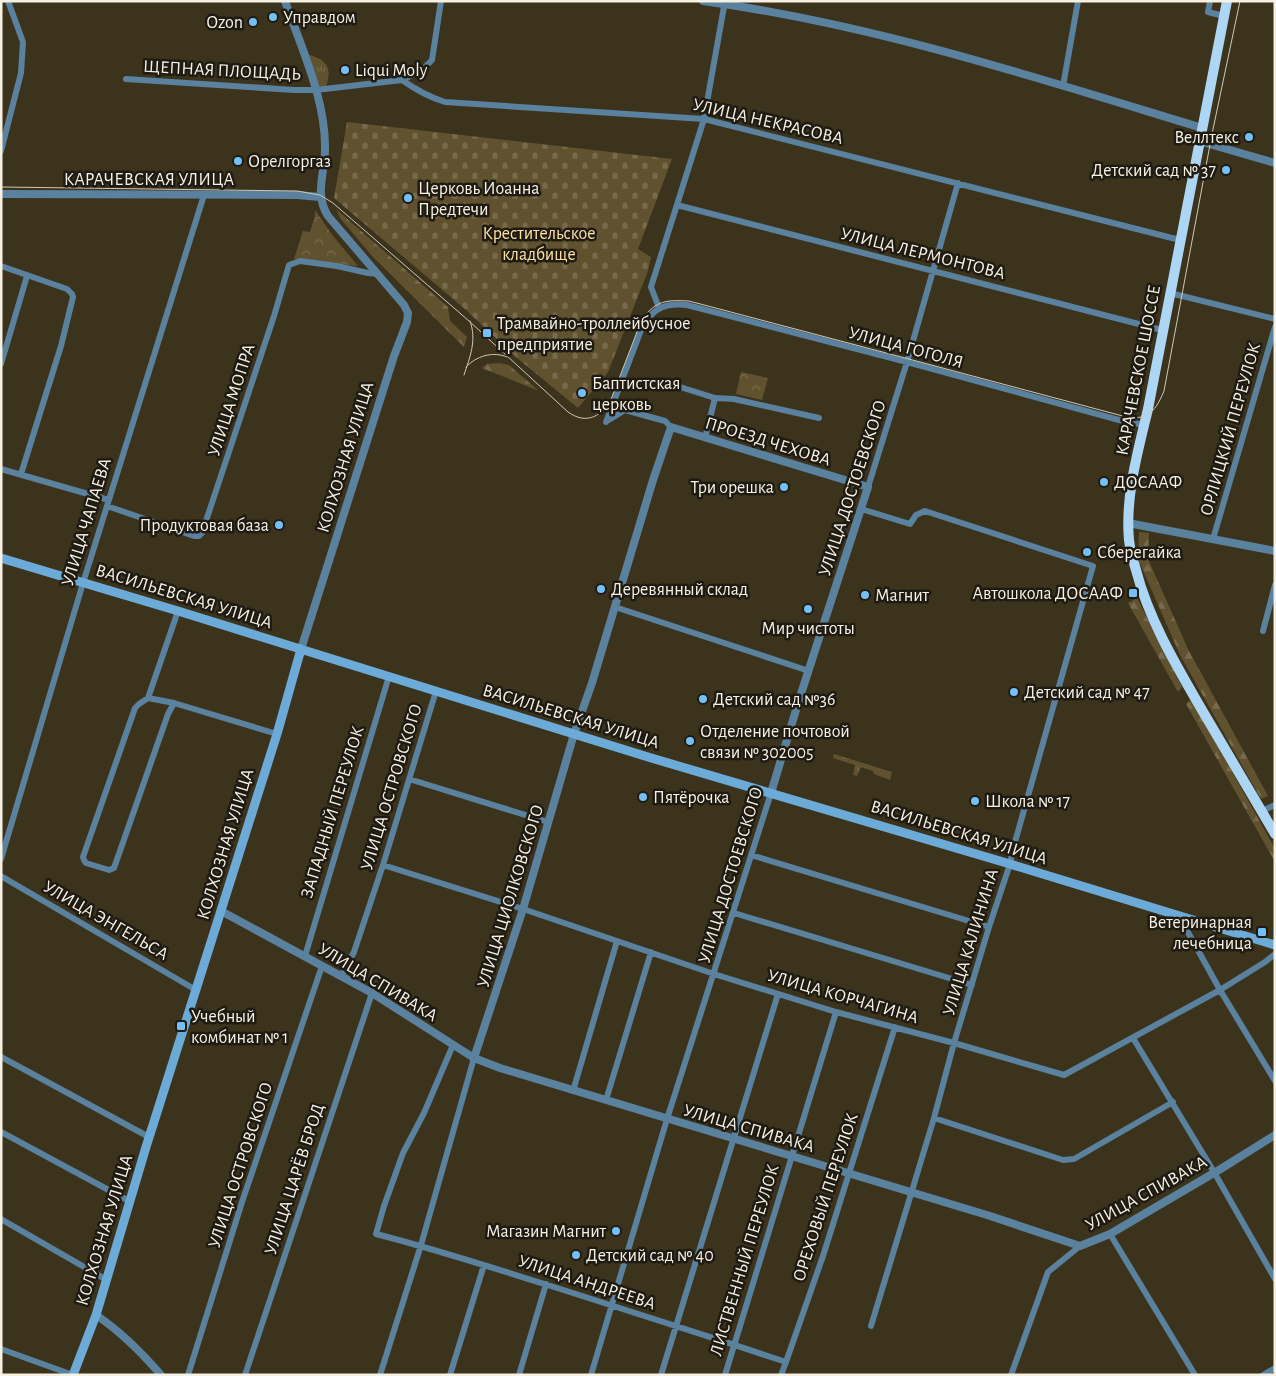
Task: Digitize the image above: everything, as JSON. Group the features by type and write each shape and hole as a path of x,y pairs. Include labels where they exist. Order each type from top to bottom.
{"highway":[{"name":"КАРАЧЕВСКОЕ ШОССЕ","path":"1227,1 1137,454 1131,488 1128,524 1129,541 1138,576 1146,603 1158,630 1275,834"}],"main road":[{"name":"ВАСИЛЬЕВСКАЯ УЛИЦА","path":"1,558 648,757 1275,945"},
{"name":"КОЛХОЗНАЯ УЛИЦА","path":"73,1375 96,1315 129,1201 277,734 301,649"}],"street":[{"path":"1,151 21,73 24,42 8,1"},
{"path":"286,1 321,110 325,140 324,170 320,197 322,206 328,216 378,274"},
{"path":"316,90 402,80 422,70 432,60 441,1"},
{"path":"703,1 725,3 839,25 951,53 1202,128"},
{"path":"1063,86 1078,1"},
{"path":"1210,1 1208,12 1224,16"},
{"path":"659,308 651,287 704,119 725,3"},
{"name":"ЩЕПНАЯ ПЛОЩАДЬ","path":"126,79 316,90"},
{"name":"УЛИЦА НЕКРАСОВА","path":"402,80 414,89 445,102 704,119 1180,240"},
{"path":"1199,141 1275,163"},
{"name":"УЛИЦА ДОСТОЕВСКОГО","path":"591,1375 667,1119 907,362 958,183"},
{"name":"КАРАЧЕВСКАЯ УЛИЦА","path":"1,194 297,194 320,197"},
{"name":"УЛИЦА ЧАПАЕВА","path":"1,859 83,583 204,195"},
{"name":"УЛИЦА ЛЕРМОНТОВА","path":"677,205 1162,330"},
{"name":"УЛИЦА МОПРА","path":"108,503 194,536 199,536 202,533 256,373 289,266 300,262 337,266 378,274"},
{"path":"1,266 67,289 73,297 61,346 20,474"},
{"name":"КОЛХОЗНАЯ УЛИЦА","path":"301,649 394,356 407,322 408,313 404,305 378,274"},
{"path":"1,364 27,276"},
{"path":"1170,293 1275,320"},
{"name":"УЛИЦА ГОГОЛЯ","path":"659,308 676,304 688,305 1119,420 1144,425"},
{"name":"ПРОЕЗД ЧЕХОВА","path":"659,308 643,325 606,422 625,410 665,421 671,427 705,438 868,487"},
{"name":"ОРЛИЦКИЙ ПЕРЕУЛОК","path":"1213,539 1275,327"},
{"path":"661,381 715,398 734,399 819,418"},
{"path":"705,438 715,398"},
{"name":"УЛИЦА ЦИОЛКОВСКОГО","path":"380,1375 421,1245 474,1058 523,909 574,734 671,427"},
{"path":"1,469 108,503"},
{"name":"УЛИЦА КАЛИНИНА","path":"861,509 910,524 916,515 925,511 1093,566 1010,864 954,1043 934,1118 871,1326"},
{"path":"1128,524 1275,551"},
{"path":"1263,631 1275,585"},
{"path":"614,607 809,671"},
{"path":"174,703 168,714 114,868 109,870 86,863 83,857 135,708 148,698 178,611"},
{"name":"ЗАПАДНЫЙ ПЕРЕУЛОК","path":"305,956 389,676"},
{"name":"УЛИЦА ОСТРОВСКОГО","path":"341,976 354,952 383,865 436,691"},
{"path":"148,698 174,703 277,734"},
{"path":"409,779 548,822"},
{"path":"1262,811 1275,805"},
{"path":"751,855 989,927"},
{"name":"УЛИЦА КОРЧАГИНА","path":"383,865 523,909 714,974 836,1012 954,1043 1064,1075 1220,990 1266,962 1275,954"},
{"name":"УЛИЦА ЭНГЕЛЬСА","path":"1,876 196,990"},
{"name":"УЛИЦА СПИВАКА","path":"221,911 372,993 474,1058 500,1068 987,1215 1080,1246 1110,1234 1275,1135"},
{"path":"734,912 972,985"},
{"path":"1179,916 1220,990 1275,1081"},
{"path":"574,1090 617,941"},
{"path":"606,1100 651,952"},
{"name":"УЛИЦА ОСТРОВСКОГО","path":"188,1375 242,1202 322,966"},
{"name":"УЛИЦА ЦАРЁВ БРОД","path":"245,1375 372,993"},
{"path":"662,1375 778,994"},
{"name":"ЛИСТВЕННЫЙ ПЕРЕУЛОК","path":"725,1375 836,1012"},
{"name":"ОРЕХОВЫЙ ПЕРЕУЛОК","path":"781,1375 823,1256 895,1027"},
{"path":"1133,1038 1214,1172 1275,1279"},
{"name":"УЛИЦА АНДРЕЕВА","path":"453,1045 424,1114 403,1153 376,1234 421,1245 546,1284 786,1362"},
{"path":"1,1056 149,1137"},
{"path":"934,1118 1063,1160 1074,1159 1172,1102"},
{"path":"1,1132 129,1201"},
{"path":"1,1219 105,1279"},
{"path":"1110,1234 1195,1375"},
{"path":"1012,1375 1048,1272 1080,1246"},
{"path":"450,1375 484,1265"},
{"path":"519,1375 546,1284"},
{"path":"96,1315 146,1358 161,1375"},
{"path":"1,1349 73,1375"},
{"path":"1263,1375 1275,1368"}],"green space":[{"path":"309,55 320,59 327,65 329,74 326,86 319,87"},
{"name":"Крестительское кладбище","path":"347,122 672,159 638,249 651,257 648,271 608,372 578,408 517,358 466,310 334,198"},
{"path":"336,209 448,307 450,321 467,337 464,347 372,256 340,218"},
{"path":"315,210 333,236 358,266 294,259 303,231 310,232"},
{"path":"499,363 509,365 539,391 482,368 487,364"},
{"path":"741,372 768,378 762,400 736,394"},
{"path":"1139,532 1149,533 1148,559 1188,649 1268,796 1261,799 1180,655 1138,559"},
{"path":"1137,598 1182,687 1178,692 1128,603"},
{"path":"1192,699 1275,849 1275,862 1186,704"},
{"path":"834,754 892,772 890,780 861,767 857,776 853,775 855,765 833,758"}],"tram line":[{"path":"1,187 297,191 320,195 333,203 469,321 568,412 580,418 591,417 606,408 642,319 652,308 668,301 689,301 1136,418 1148,415 1156,406 1164,391 1212,134 1240,1"},
{"path":"464,375 473,342 470,321"},
{"path":"466,367 480,357 496,354 507,357"}],"place":[{"name":"Управдом","path":"273,17"},
{"name":"Ozon","path":"253,22"},
{"name":"Liqui Moly","path":"345,70"},
{"name":"Веллтекс","path":"1249,137"},
{"name":"Орелгоргаз","path":"238,161"},
{"name":"Детский сад № 37","path":"1226,170"},
{"name":"Церковь Иоанна Предтечи","path":"408,198"},
{"name":"Трамвайно-троллейбусное предприятие","path":"487,333"},
{"name":"Баптистская церковь","path":"582,393"},
{"name":"ДОСААФ","path":"1104,482"},
{"name":"Три орешка","path":"784,487"},
{"name":"Продуктовая база","path":"279,525"},
{"name":"Сберегайка","path":"1087,552"},
{"name":"Деревянный склад","path":"601,589"},
{"name":"Автошкола ДОСААФ","path":"1133,593"},
{"name":"Магнит","path":"865,595"},
{"name":"Мир чистоты","path":"808,609"},
{"name":"Детский сад № 47","path":"1014,692"},
{"name":"Детский сад №36","path":"703,699"},
{"name":"Отделение почтовой связи № 302005","path":"690,741"},
{"name":"Пятёрочка","path":"643,797"},
{"name":"Школа № 17","path":"975,801"},
{"name":"Ветеринарная лечебница","path":"1262,932"},
{"name":"Учебный комбинат № 1","path":"181,1026"},
{"name":"Магазин Магнит","path":"616,1231"},
{"name":"Детский сад № 40","path":"576,1255"}]}
